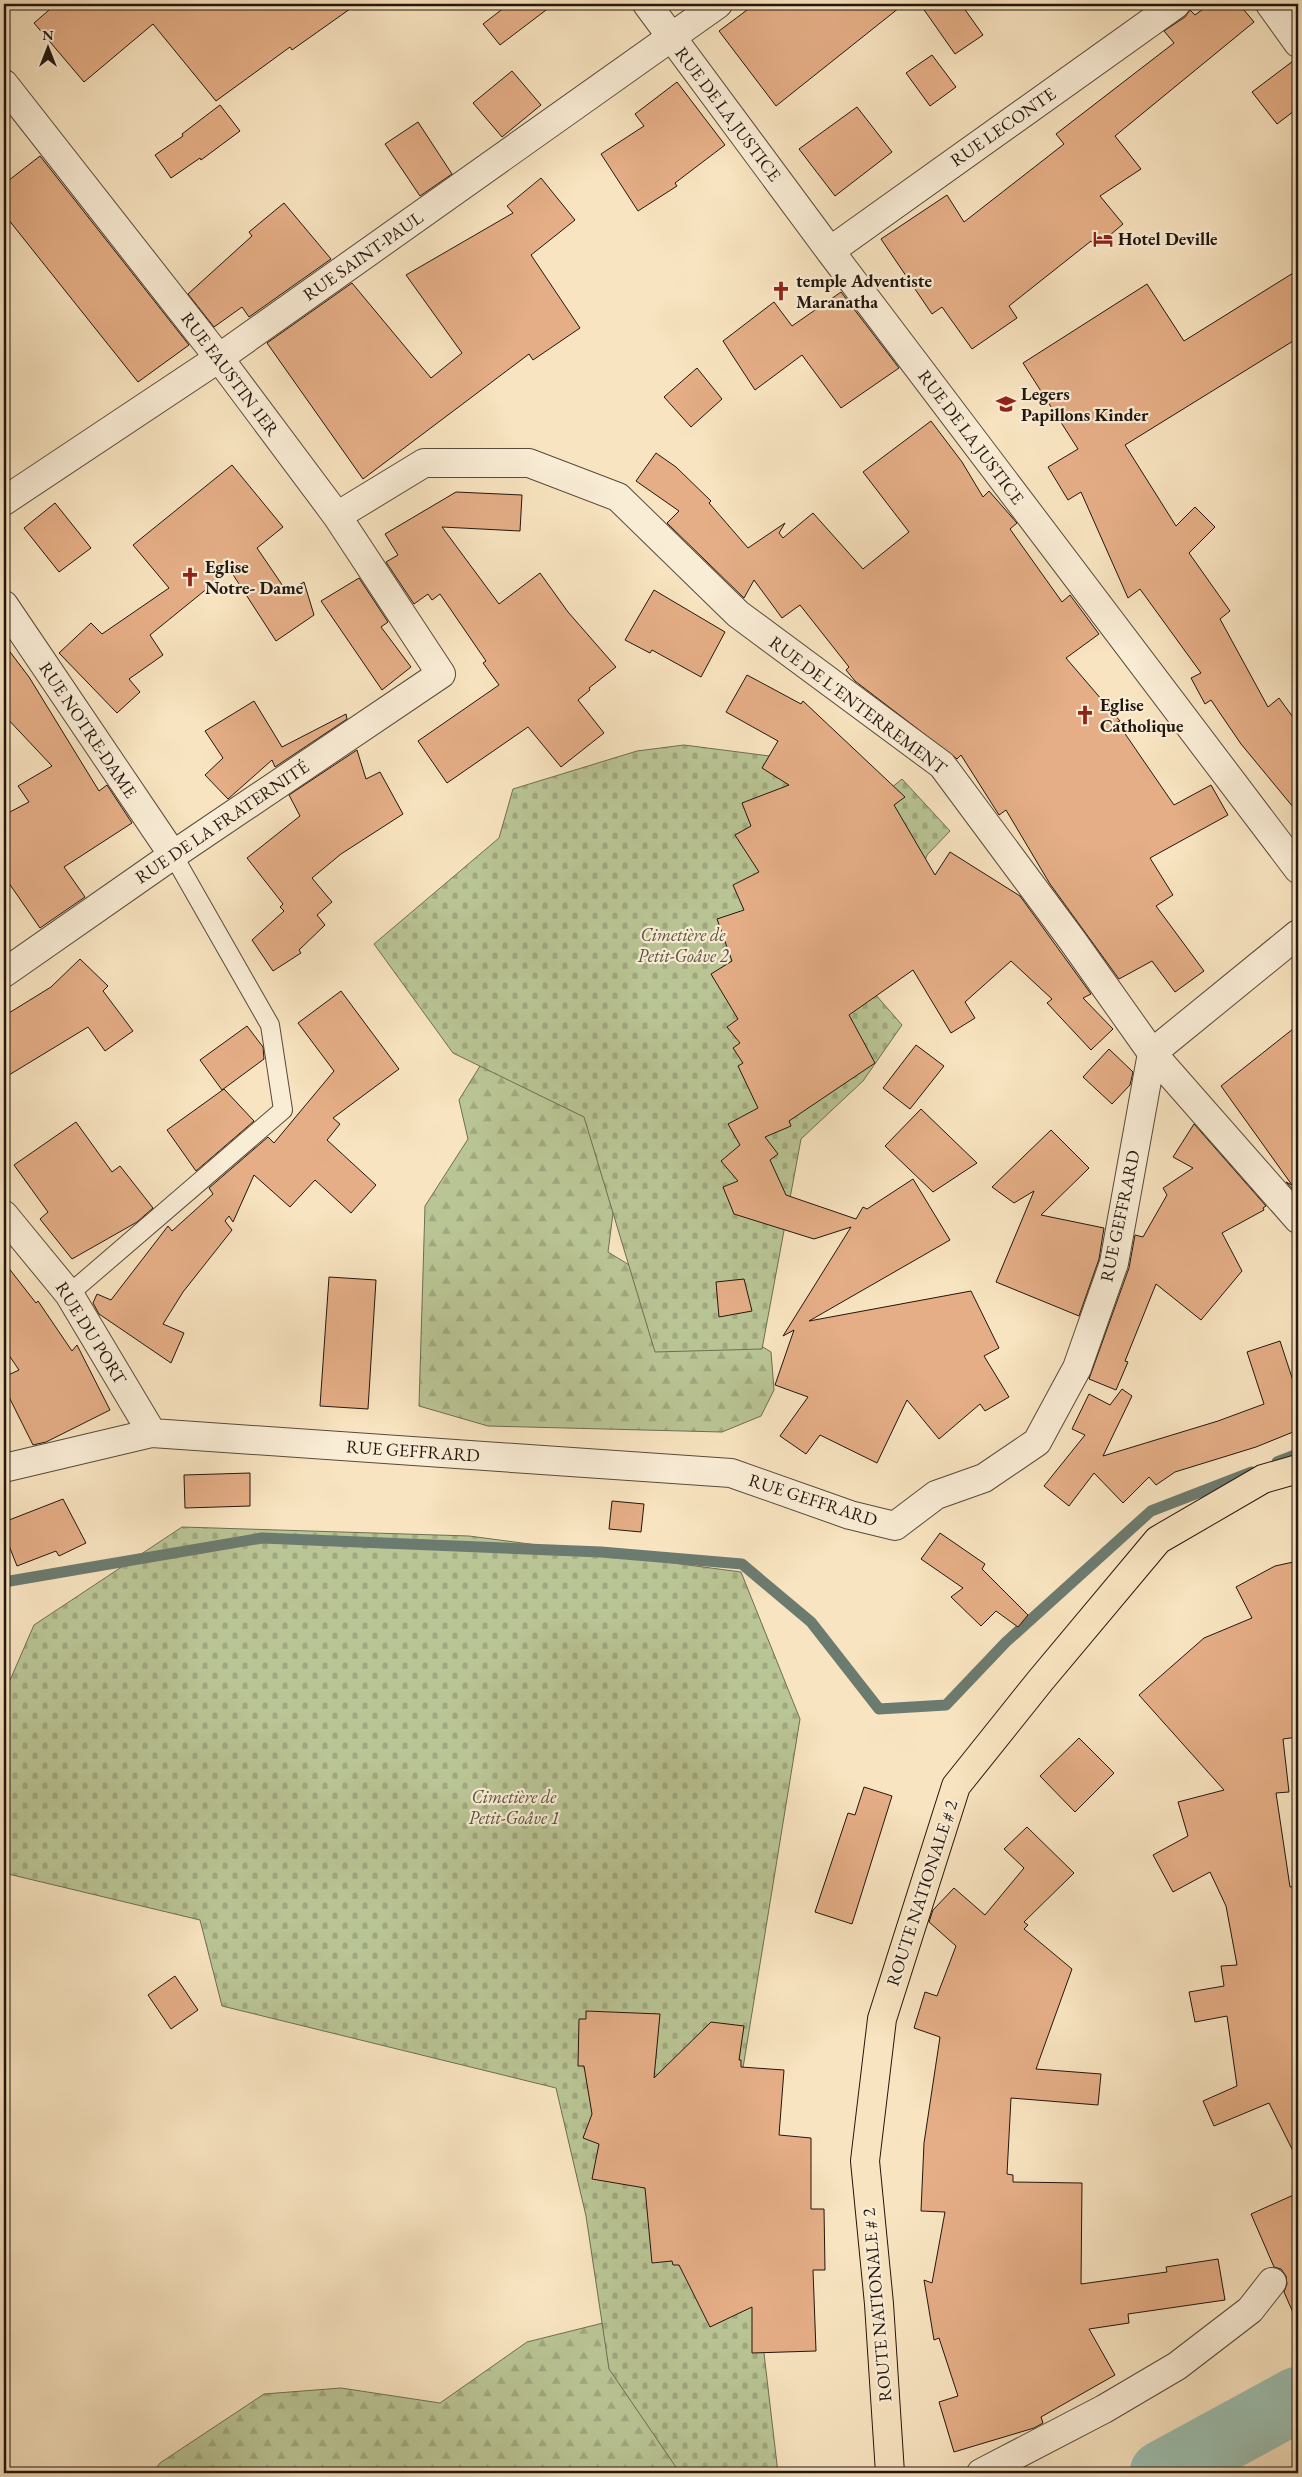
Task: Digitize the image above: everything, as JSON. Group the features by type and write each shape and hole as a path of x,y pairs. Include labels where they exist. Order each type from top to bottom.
{"main road":[{"name":"ROUTE NATIONALE # 2","path":"890,2473 879,2304 865,2161 882,2019 956,1786 1040,1681 1158,1540 1263,1479 1298,1469"}],"street":[{"name":"RUE DE LA JUSTICE","path":"647,4 830,251 1298,869"},
{"name":"RUE SAINT-PAUL","path":"4,501 219,358 718,4"},
{"name":"RUE LECONTE","path":"830,251 1176,4"},
{"path":"1270,4 1298,43"},
{"name":"RUE FAUSTIN 1ER","path":"4,84 219,358 337,516 441,674"},
{"name":"RUE DE L'ENTERREMENT","path":"337,516 424,463 529,463 618,497 738,614 942,765 1072,940 1152,1053 1298,1219"},
{"name":"RUE NOTRE-DAME","path":"4,604 172,855"},
{"name":"RUE DE LA FRATERNITÉ","path":"4,973 172,855 441,674"},
{"path":"1152,1053 1298,934"},
{"name":"RUE GEFFRARD","path":"4,1468 152,1432 731,1473 850,1515 895,1526 936,1495 984,1478 1037,1442 1073,1377 1114,1263 1152,1053"},
{"name":"RUE DU PORT","path":"4,1215 69,1294 152,1432"},
{"path":"981,2473 1104,2409 1177,2366 1250,2310 1272,2282"}],"lane":[{"path":"69,1294 283,1110 270,1024 172,855"}],"green space":[{"name":"Cimetière de Petit-Goâve 2","path":"684,745 785,758 857,816 902,779 950,831 927,855 875,994 902,1025 863,1081 801,1139 762,1349 655,1352 584,1117 453,1053 374,944 499,838 513,789 637,751"},
{"path":"493,1045 627,1105 608,1252 771,1352 774,1390 761,1416 722,1432 488,1426 419,1406 425,1206 468,1139 459,1100"},
{"name":"Cimetière de Petit-Goâve 1","path":"182,1527 469,1536 741,1572 800,1719 742,2074 756,2285 778,2473 680,2473 609,2369 586,2216 556,2088 222,2006 200,1920 4,1873 4,1694 34,1625"},
{"path":"627,2317 755,2473 152,2473 160,2463 264,2394 341,2388 440,2403 527,2342"}],"building":[{"path":"56,4 357,4 292,50 290,47 216,101 153,24 84,82 34,23"},
{"path":"509,4 554,4 500,45 483,24"},
{"path":"755,4 904,4 776,106 719,31"},
{"path":"920,4 961,4 983,35 955,54"},
{"path":"1210,4 1239,4 1254,22 1115,136 1141,169 1100,196 1123,224 1096,247 1091,241 1009,306 1017,318 972,349 942,307 932,314 881,239 947,195 964,222 1064,144 1056,134 1174,43 1164,31 1185,17 1190,10 1195,15"},
{"path":"932,55 956,87 930,106 906,73"},
{"path":"1297,58 1298,108 1277,124 1252,92"},
{"path":"512,71 541,105 502,137 473,103"},
{"path":"677,82 725,145 675,183 677,186 638,211 601,154 644,126 635,114"},
{"path":"220,105 240,131 201,160 200,158 171,178 155,155 183,136 182,134"},
{"path":"857,107 892,152 835,196 799,149"},
{"path":"418,122 452,174 420,196 385,144"},
{"path":"40,156 189,345 138,382 4,214 4,184"},
{"path":"541,178 575,220 531,255 580,328 533,360 529,354 363,479 267,343 352,283 431,378 462,353 406,275 513,213 507,206"},
{"path":"284,203 331,259 249,317 242,307 214,327 188,294 252,236 249,232"},
{"path":"1298,270 1298,338 1125,445 1176,526 1195,507 1215,527 1189,553 1230,611 1220,619 1268,707 1279,698 1298,724 1298,813 1241,744 1211,700 1205,704 1191,678 1201,673 1140,589 1128,598 1081,492 1068,500 1048,467 1078,449 1023,363 1147,284 1184,341"},
{"path":"841,292 899,368 841,408 802,355 755,390 723,341 774,302 792,326"},
{"path":"697,368 722,399 691,427 664,397"},
{"path":"931,421 962,462 983,497 989,491 1017,523 1010,529 1062,602 1070,595 1099,634 1066,658 1120,721 1117,722 1174,805 1211,785 1228,815 1150,858 1173,895 1156,906 1204,971 1175,992 1152,961 1119,979 1050,884 1006,810 999,815 961,755 957,759 855,681 846,670 849,667 800,605 782,618 754,580 744,598 667,523 679,511 636,481 656,453 676,467 711,501 709,503 748,548 785,523 779,533 783,538 813,513 863,569 909,532 863,472"},
{"path":"232,465 283,527 257,548 287,592 304,582 314,615 276,641 230,570 150,635 163,655 129,679 140,692 117,713 59,653 91,623 102,634 169,588 133,545"},
{"path":"456,492 522,495 520,531 442,527 499,604 540,573 568,612 616,667 589,688 590,690 578,700 604,733 561,767 528,727 447,783 418,741 499,685 483,663 486,661 440,594 432,600 428,594 414,604 386,562 398,555 385,534"},
{"path":"55,503 91,548 59,572 24,528"},
{"path":"359,578 388,622 381,627 411,667 382,690 321,601"},
{"path":"654,590 725,632 701,677 652,650 650,653 625,640"},
{"path":"4,644 29,677 99,791 107,785 132,823 64,867 85,897 40,928 4,876 4,815 29,802 18,786 52,766 4,715"},
{"path":"747,675 801,704 803,701 905,797 894,805 935,875 950,852 1020,896 1091,994 1083,998 1113,1029 1091,1050 1047,1003 1052,999 1011,961 965,1002 975,1018 951,1033 913,970 849,1015 875,1063 789,1121 791,1126 765,1137 778,1154 770,1160 786,1195 856,1219 863,1207 867,1209 913,1179 950,1240 809,1321 971,1291 999,1348 984,1356 1009,1397 985,1411 980,1404 939,1439 907,1400 877,1463 820,1435 806,1454 780,1436 808,1397 775,1385 794,1330 783,1336 851,1227 814,1239 734,1214 723,1187 738,1181 721,1161 740,1145 728,1124 758,1108 738,1066 743,1063 733,1048 740,1043 727,1027 738,1019 711,974 732,961 717,919 744,910 733,885 759,872 735,835 751,826 742,803 789,785 762,768 778,741 726,712"},
{"path":"254,701 282,747 346,714 347,719 275,767 272,760 228,799 205,775 223,758 205,731"},
{"path":"357,750 366,779 380,772 403,814 341,854 312,878 332,902 317,915 325,925 299,950 301,953 273,971 252,940 284,911 280,907 283,904 247,858 300,816 289,795"},
{"path":"80,959 108,986 103,991 133,1031 105,1051 88,1027 4,1078 4,1016 51,987"},
{"path":"341,991 399,1069 333,1118 340,1124 327,1140 376,1185 351,1213 315,1180 290,1207 254,1175 233,1222 229,1216 225,1221 232,1230 183,1292 163,1324 184,1333 171,1363 99,1314 93,1303 97,1294 111,1300 168,1226 172,1231 213,1194 209,1188 268,1137 274,1143 334,1071 298,1023"},
{"path":"1298,1025 1298,1195 1286,1182 1292,1185 1221,1086"},
{"path":"247,1026 263,1047 264,1059 222,1090 200,1060"},
{"path":"916,1045 944,1066 910,1109 883,1088"},
{"path":"1109,1049 1133,1072 1130,1085 1112,1104 1083,1077"},
{"path":"224,1089 254,1121 196,1171 167,1130"},
{"path":"921,1109 977,1163 933,1192 885,1146"},
{"path":"76,1122 112,1172 120,1166 153,1208 137,1222 72,1259 40,1219 48,1212 14,1165"},
{"path":"1194,1124 1266,1206 1263,1208 1264,1210 1222,1233 1242,1271 1201,1320 1156,1284 1125,1361 1128,1362 1116,1390 1089,1379 1129,1268 1135,1235 1143,1237 1167,1195 1163,1188 1193,1168 1173,1157"},
{"path":"1051,1130 1089,1168 1041,1215 1104,1228 1099,1259 1079,1316 996,1282 1034,1191 1014,1203 992,1187"},
{"path":"4,1262 36,1303 38,1301 72,1351 77,1345 110,1410 46,1442 33,1445 4,1387 4,1377 19,1370 4,1348"},
{"path":"329,1277 376,1280 368,1409 320,1406"},
{"path":"744,1279 752,1311 719,1317 716,1282"},
{"path":"1280,1341 1298,1396 1298,1430 1256,1447 1175,1472 1156,1485 1149,1477 1123,1503 1094,1473 1069,1506 1044,1486 1085,1435 1072,1429 1089,1394 1110,1405 1122,1389 1132,1396 1103,1456 1218,1421 1264,1404 1247,1352"},
{"path":"250,1473 250,1506 185,1508 184,1475"},
{"path":"63,1499 86,1543 59,1556 56,1551 17,1566 4,1533 4,1522"},
{"path":"612,1501 644,1504 641,1532 609,1529"},
{"path":"940,1533 985,1564 982,1569 1028,1615 1018,1627 996,1611 981,1626 951,1597 963,1588 921,1559"},
{"path":"1298,1561 1298,1737 1283,1739 1289,1792 1276,1793 1290,1887 1298,1886 1298,2161 1269,2103 1214,2126 1203,2101 1237,2086 1227,2016 1195,2022 1189,1992 1224,1986 1221,1966 1237,1965 1226,1906 1210,1872 1173,1892 1153,1855 1188,1836 1178,1802 1224,1790 1139,1695 1204,1638 1252,1618 1236,1587 1275,1566"},
{"path":"1079,1738 1114,1773 1075,1812 1040,1776"},
{"path":"864,1787 892,1796 852,1924 815,1912 848,1813 855,1815"},
{"path":"1027,1827 1074,1873 1024,1922 1028,1925 1024,1929 1072,1969 1036,2069 1101,2074 1098,2105 1011,2098 1007,2174 1013,2175 1013,2182 1082,2183 1081,2284 1167,2272 1166,2267 1218,2259 1225,2300 1128,2314 1129,2323 1089,2329 1115,2375 1041,2417 1043,2423 1034,2428 954,2452 939,2402 958,2396 939,2338 934,2340 924,2280 932,2283 945,2212 921,2211 924,2143 940,2037 914,2028 925,1992 937,1996 956,1946 929,1922 933,1910 954,1888 985,1915 1024,1868 1004,1849"},
{"path":"175,1976 198,2010 171,2029 148,1995"},
{"path":"586,2011 660,2014 654,2078 711,2022 744,2026 739,2060 741,2060 741,2067 784,2070 779,2135 811,2138 811,2209 824,2209 825,2270 813,2270 816,2351 752,2353 752,2307 710,2327 679,2265 673,2265 672,2261 652,2263 645,2188 592,2179 599,2144 583,2138 592,2114 584,2066 578,2066 579,2019 586,2019"},
{"path":"1298,2193 1298,2324 1284,2292 1287,2284 1286,2276 1281,2269 1274,2267 1251,2214"}],"waterway":[{"path":"1277,1462 1298,1454"},
{"path":"4,1582 262,1538 601,1552 742,1564 811,1622 879,1709 946,1705 1006,1642 1151,1511 1252,1472"},
{"path":"1162,2473 1298,2399"}],"place":[{"name":"Hotel Deville","path":"1103,239"},
{"name":"temple Adventiste Maranatha","path":"781,291"},
{"name":"Legers Papillons Kinder","path":"1006,404"},
{"name":"Eglise Notre- Dame","path":"190,577"},
{"name":"Eglise Catholique","path":"1085,715"}]}
